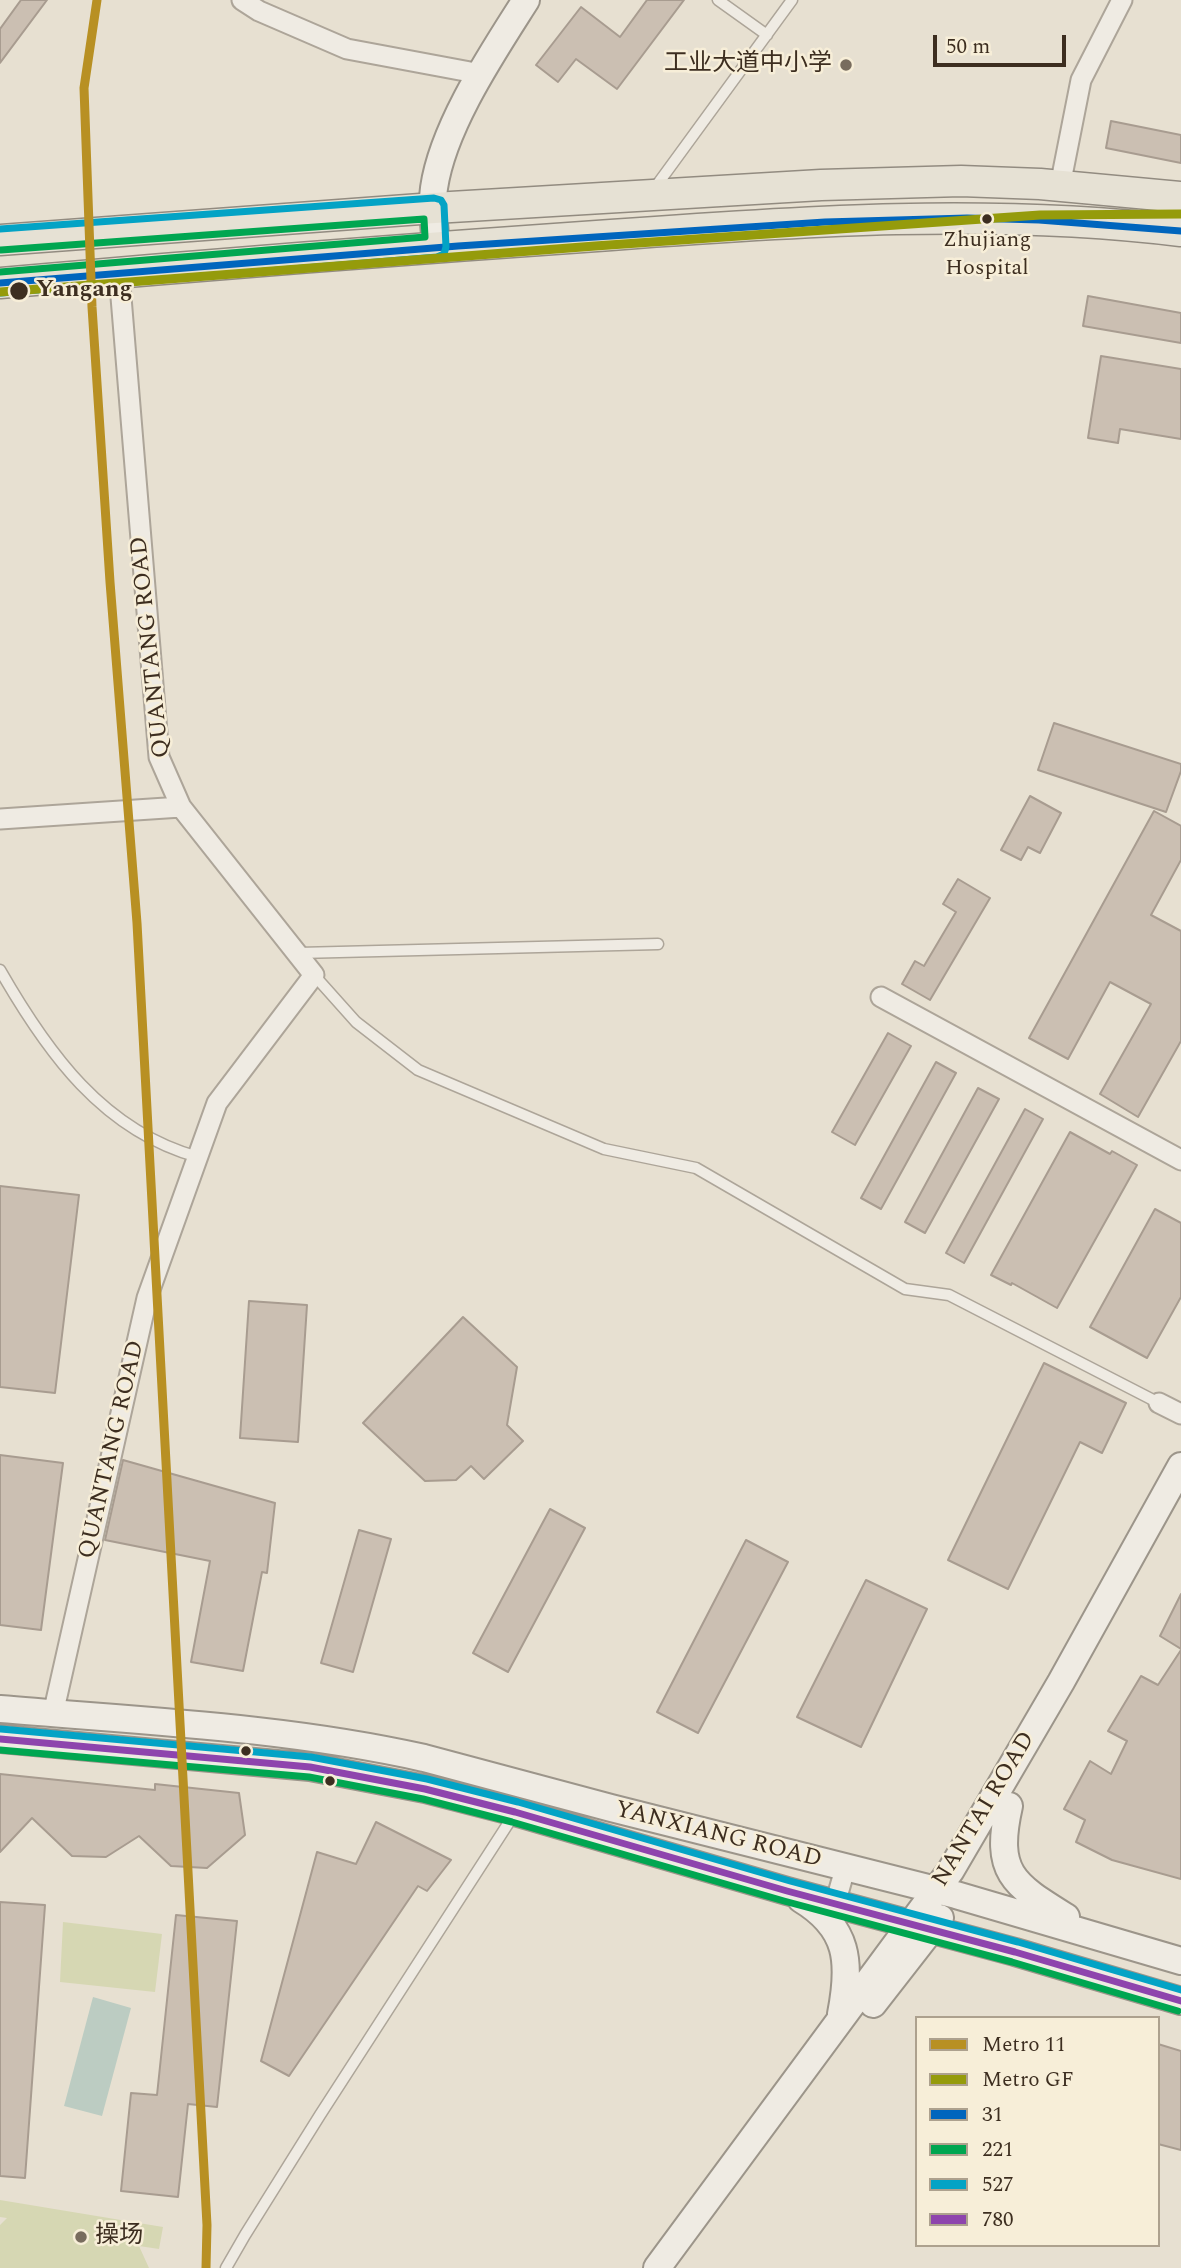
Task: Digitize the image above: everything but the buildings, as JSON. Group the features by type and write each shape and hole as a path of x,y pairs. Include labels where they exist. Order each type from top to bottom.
{"main road":[{"path":"436,247 433,191 438,169 450,137 481,74 526,0"},
{"path":"0,240 650,194 902,182 961,181 1060,186 1181,197"},
{"path":"0,283 436,247 789,222 894,219 1040,220 1181,231"},
{"name":"NANTAI ROAD","path":"947,1893 1181,1466"},
{"name":"NANTAI ROAD","path":"680,2268 867,2012 922,1927 1009,1806 1181,1502"},
{"name":"YANXIANG ROAD","path":"0,1709 302,1735 371,1746 947,1893 1181,1961"},
{"name":"YANXIANG ROAD","path":"0,1739 310,1767 425,1789 1016,1952 1181,2001"},
{"path":"1009,1806 1003,1831 1005,1852 1009,1872 1017,1884 1097,1937"},
{"path":"788,1891 828,1919 838,1936 848,1971 840,2019"},
{"path":"1016,1952 1009,1939 1010,1933 1019,1921 1029,1916"},
{"name":"NANTAI ROAD","path":"657,2268 840,2019 922,1927"}],"street":[{"path":"243,0 259,12 346,49 481,74"},
{"path":"1060,186 1081,80 1122,0"},
{"name":"QUANTANG ROAD","path":"53,1714 147,1298 217,1103 314,975 181,807 159,757 119,273"},
{"path":"0,819 181,807"},
{"path":"881,997 1181,1160"},
{"path":"1159,1403 1181,1414"},
{"path":"835,1904 845,1869"}],"lane":[{"path":"718,0 767,34"},
{"path":"650,194 792,0"},
{"path":"299,953 658,944"},
{"path":"0,970 24,1010 85,1091 149,1139 171,1150 198,1157"},
{"path":"314,975 356,1022 418,1070 604,1149 696,1168 905,1289 949,1295 1159,1403"},
{"path":"226,2268 327,2104 515,1812"}],"green space":[{"path":"63,1922 162,1934 155,1992 60,1982"},
{"name":"操场","path":"0,2200 163,2227 159,2249 139,2246 149,2268 0,2268 0,2225 7,2218 0,2217"}],"shaded area":[{"path":"93,1997 131,2008 102,2116 64,2106"}],"metro line":[{"name":"11","path":"97,0 84,88 92,307 137,923 207,2225 206,2268"},
{"name":"GF","path":"0,292 1040,215 1181,214"}],"transit line":[{"name":"527","path":"0,229 434,198 441,200 444,205 446,247 444,254 437,257 1,293"},
{"name":"31","path":"0,283 458,246 825,222 967,218 1039,220 1181,231"},
{"name":"221","path":"0,272 425,237 424,219 1,250"},
{"name":"527","path":"1,1729 311,1757 427,1779 518,1802 1181,1990"},
{"name":"780","path":"0,1739 310,1767 425,1789 1015,1952 1181,2001"},
{"name":"221","path":"0,1750 309,1777 423,1799 1012,1962 1178,2011"}],"place":[{"name":"工业大道中小学","path":"846,65"},
{"name":"Zhujiang Hospital","path":"987,219"},
{"name":"Yangang","path":"19,291"},
{"name":"操场","path":"81,2237"}]}
